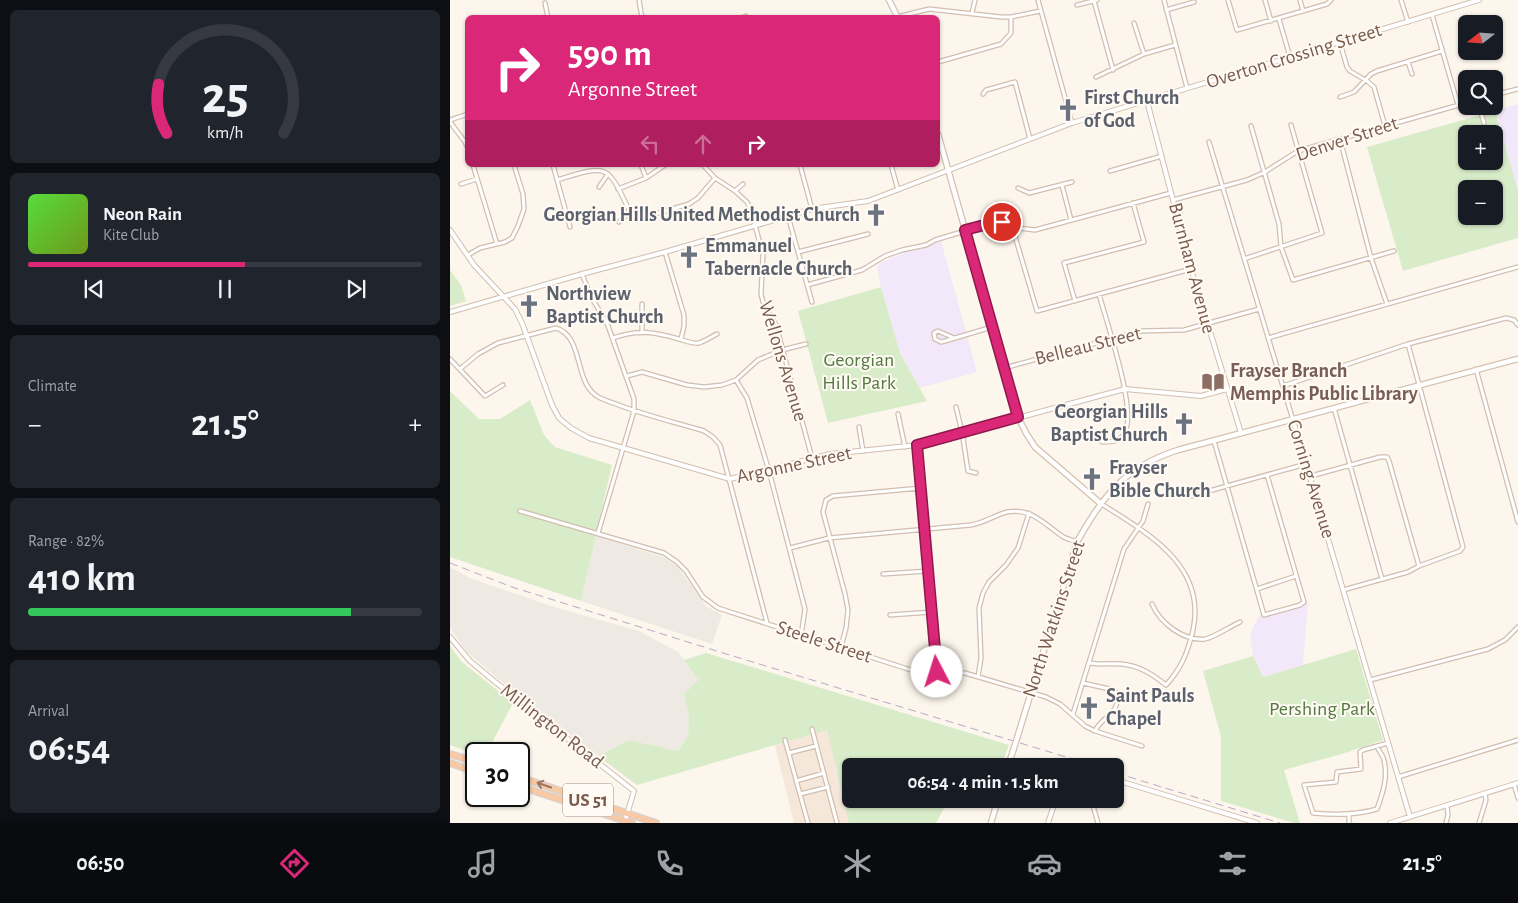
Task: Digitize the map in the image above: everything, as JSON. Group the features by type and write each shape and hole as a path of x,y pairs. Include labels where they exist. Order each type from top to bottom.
{"highway":[{"path":"450,754 465,759"},
{"path":"450,764 465,769"},
{"name":"US 51","path":"530,781 656,823"},
{"name":"US 51","path":"530,790 632,823"}],"main road":[{"path":"889,0 895,15"},
{"path":"940,141 1018,417 1035,446 1100,503"},
{"name":"North Watkins Street","path":"1011,758 1077,542 1092,513 1118,484 1133,471 1154,458 1518,359"},
{"path":"991,823 995,808"}],"street":[{"path":"642,15 640,1 645,0"},
{"path":"972,13 975,0"},
{"path":"1038,0 1072,123"},
{"path":"1077,5 1096,0 1113,70"},
{"path":"1164,0 1187,89"},
{"path":"1228,0 1237,30 1279,19 1327,4 1331,1"},
{"path":"1266,0 1271,21"},
{"path":"1300,0 1303,11"},
{"path":"1401,0 1408,22"},
{"name":"Overton Crossing Street","path":"450,312 812,209 862,202 1072,123 1479,0"},
{"path":"1166,10 1194,2"},
{"path":"545,4 547,15"},
{"path":"904,15 929,9 1011,17 1040,11"},
{"path":"1432,14 1458,105"},
{"path":"940,61 1001,44 1011,33 1011,17"},
{"path":"1279,19 1290,57"},
{"path":"1134,24 1144,54"},
{"path":"1340,43 1350,71 1374,87 1385,126"},
{"path":"1096,78 1144,54 1175,45"},
{"path":"1340,97 1354,92 1367,81 1371,74 1377,71 1442,51"},
{"path":"1408,62 1412,74"},
{"path":"983,94 986,90 1015,82 1030,139"},
{"path":"1503,93 1518,89"},
{"name":"Burnham Avenue","path":"1147,101 1191,269 1241,433"},
{"name":"Denver Street","path":"1173,200 1247,180 1265,172 1298,151 1458,105"},
{"path":"465,115 450,121 465,144"},
{"path":"1482,115 1484,123"},
{"path":"1244,259 1322,234 1291,125"},
{"path":"1251,126 1279,224 1281,247 1293,280 1394,251"},
{"path":"1340,139 1372,258 1387,304"},
{"name":"Corning Avenue","path":"1209,142 1311,476 1410,818"},
{"path":"1110,171 1162,156"},
{"path":"474,167 497,244"},
{"path":"468,255 480,248 512,238 524,209 523,194 515,167"},
{"path":"554,167 570,227"},
{"path":"643,167 646,178"},
{"path":"618,189 646,178 663,167"},
{"name":"Wellons Avenue","path":"706,167 715,178 735,191 747,202 752,210 762,255 761,294 763,302 776,325 812,458"},
{"path":"801,167 812,209"},
{"path":"892,167 898,190"},
{"path":"557,180 589,170 598,170 608,174 614,179 630,212 634,216 644,217 689,204 698,198 715,178"},
{"path":"599,187 608,174"},
{"path":"461,184 477,179"},
{"path":"1018,188 1029,193 1072,182"},
{"path":"735,191 743,184"},
{"path":"1062,185 1071,220"},
{"path":"807,285 862,270 885,256 926,245 965,230 992,223 1002,222 1018,228 1035,230 1172,192"},
{"path":"1075,301 1064,263 1144,242 1132,203"},
{"path":"619,222 630,212"},
{"path":"788,216 812,302"},
{"path":"1012,225 1037,311 1191,269"},
{"name":"Argonne Street","path":"450,230 474,265 515,309 552,405 559,418 571,428 589,438 730,480 830,454 917,445 1125,389 1201,396 1227,389"},
{"path":"798,252 868,234"},
{"path":"665,252 684,316 684,326 680,339"},
{"path":"1268,338 1518,267"},
{"path":"582,274 591,297 614,338 634,399 634,411 598,533"},
{"path":"1099,294 1125,389 1128,420 1125,431 1119,439 1114,442 1102,442"},
{"path":"642,304 642,332"},
{"name":"Belleau Street","path":"1004,368 1141,331 1184,330 1259,309"},
{"path":"1284,386 1408,344 1506,318 1514,320 1518,325"},
{"path":"954,338 938,331 934,333 938,341 945,341 992,327"},
{"path":"460,369 478,354 498,343 556,328 564,330 570,339 586,384 591,392 598,397 634,411 704,430 713,437 720,445 767,624"},
{"path":"614,338 628,333 642,332 680,339 690,343 698,343 717,334"},
{"path":"627,376 642,372 687,385 704,387 722,385 736,380 758,360 782,350 806,344"},
{"path":"1344,590 1408,572 1418,566 1460,551 1463,547 1408,344"},
{"path":"450,359 485,396 503,385"},
{"path":"1476,369 1518,522"},
{"path":"736,380 747,398 790,548 805,609 801,636"},
{"path":"956,407 968,471 976,473"},
{"path":"1334,408 1382,579"},
{"path":"898,414 906,447"},
{"path":"859,427 863,451"},
{"path":"1214,441 1264,615 1300,605 1304,602 1267,475"},
{"path":"917,445 937,672"},
{"path":"1311,476 1380,457 1387,457 1418,566"},
{"path":"1191,496 1306,464"},
{"path":"841,648 848,610 823,512 826,500 833,496 921,488"},
{"path":"1090,662 1103,665 1121,664 1137,667 1149,672 1166,685 1177,673 1186,656 1196,619 1195,599 1190,580 1181,566 1169,552 1138,528 1100,503"},
{"path":"1073,714 1124,549 1144,519 1148,504"},
{"name":"Steele Street","path":"520,511 664,553 686,571 703,596 715,606 801,636 914,671 965,673 1046,697 1060,704 1085,726 1095,732 1142,746"},
{"path":"790,548 829,538 971,525 983,523 1006,512 1029,513 1040,518 1064,537 1077,542"},
{"path":"978,677 981,658 979,608 983,593 989,582 1006,565 1018,548 1029,513"},
{"path":"883,574 928,571"},
{"path":"1256,589 1296,576"},
{"path":"1152,604 1155,611 1170,627 1179,633 1191,637 1205,639 1240,622"},
{"path":"890,615 932,612"},
{"path":"1370,680 1488,649 1505,640 1518,627"},
{"name":"Millington Road","path":"450,636 460,651 488,676 634,791 625,821"},
{"path":"1083,682 1114,690 1118,694 1113,712 1098,725 1095,732"},
{"path":"812,729 837,823"},
{"path":"786,740 808,823"},
{"path":"1398,777 1518,740"},
{"path":"1377,746 1382,756 1386,779 1377,809 1349,814 1328,815 1313,813 1304,785 1336,782 1336,772 1361,769 1360,752 1388,742"},
{"path":"789,753 816,746"},
{"path":"796,781 824,773"},
{"path":"1124,782 1257,823"},
{"path":"1390,823 1516,783 1518,798"},
{"path":"800,794 828,787"},
{"path":"1479,823 1486,800 1484,794"},
{"path":"1446,823 1448,815 1447,806"},
{"path":"1048,823 1053,808"},
{"path":"1094,808 1098,823"},
{"path":"1349,814 1349,823"}],"shaded area":[{"path":"1518,104 1518,191 1503,139 1503,125 1499,125 1496,115 1503,115 1503,109"},
{"path":"941,241 977,372 920,388 900,353 881,287 877,266 906,252"},
{"path":"596,536 666,558 679,568 706,606 722,615 712,644 581,601"},
{"path":"450,567 472,579 554,607 639,631 678,652 698,680 684,694 689,717 688,737 678,751 629,740 598,756 497,678 465,650 450,628"},
{"path":"1308,603 1303,665 1263,677 1253,656 1250,637 1260,615"},
{"path":"826,723 842,780 842,808 850,808 854,823 794,823 774,742"}],"green space":[{"path":"1481,115 1496,115 1499,125 1458,125 1458,170 1503,170 1503,139 1518,191 1518,238 1403,271 1367,147"},
{"path":"450,270 461,285 466,301 450,306"},
{"name":"Georgian Hills Park","path":"881,287 900,353 927,401 828,423 798,311"},
{"path":"450,391 479,419 500,419 530,400 544,435 555,447 612,465 581,601 450,557"},
{"path":"450,646 462,662 513,703 492,742 465,742 465,750 450,745"},
{"name":"Pershing Park","path":"1356,649 1383,740 1284,770 1300,823 1294,823 1221,801 1221,737 1203,671 1253,656 1263,677"},
{"path":"706,653 1009,745 1004,758 842,758 842,793 827,730 637,785 598,756 629,740 678,751 688,736 689,717 684,694 698,680 684,660"},
{"path":"845,808 944,808 936,823 849,823"}],"railway":[{"path":"450,563 512,587 1070,758"},
{"path":"1124,775 1280,823"}],"place":[{"name":"First Church of God","path":"1068,110"},
{"name":"Georgian Hills United Methodist Church","path":"876,215"},
{"name":"Emmanuel Tabernacle Church","path":"689,257"},
{"name":"Northview Baptist Church","path":"529,306"},
{"name":"Frayser Branch Memphis Public Library","path":"1213,382"},
{"name":"Georgian Hills Baptist Church","path":"1184,424"},
{"name":"Frayser Bible Church","path":"1092,479"},
{"name":"Saint Pauls Chapel","path":"1089,708"}],"route":[{"path":"937,672 917,445 1018,417 965,230 1002,222"}]}
